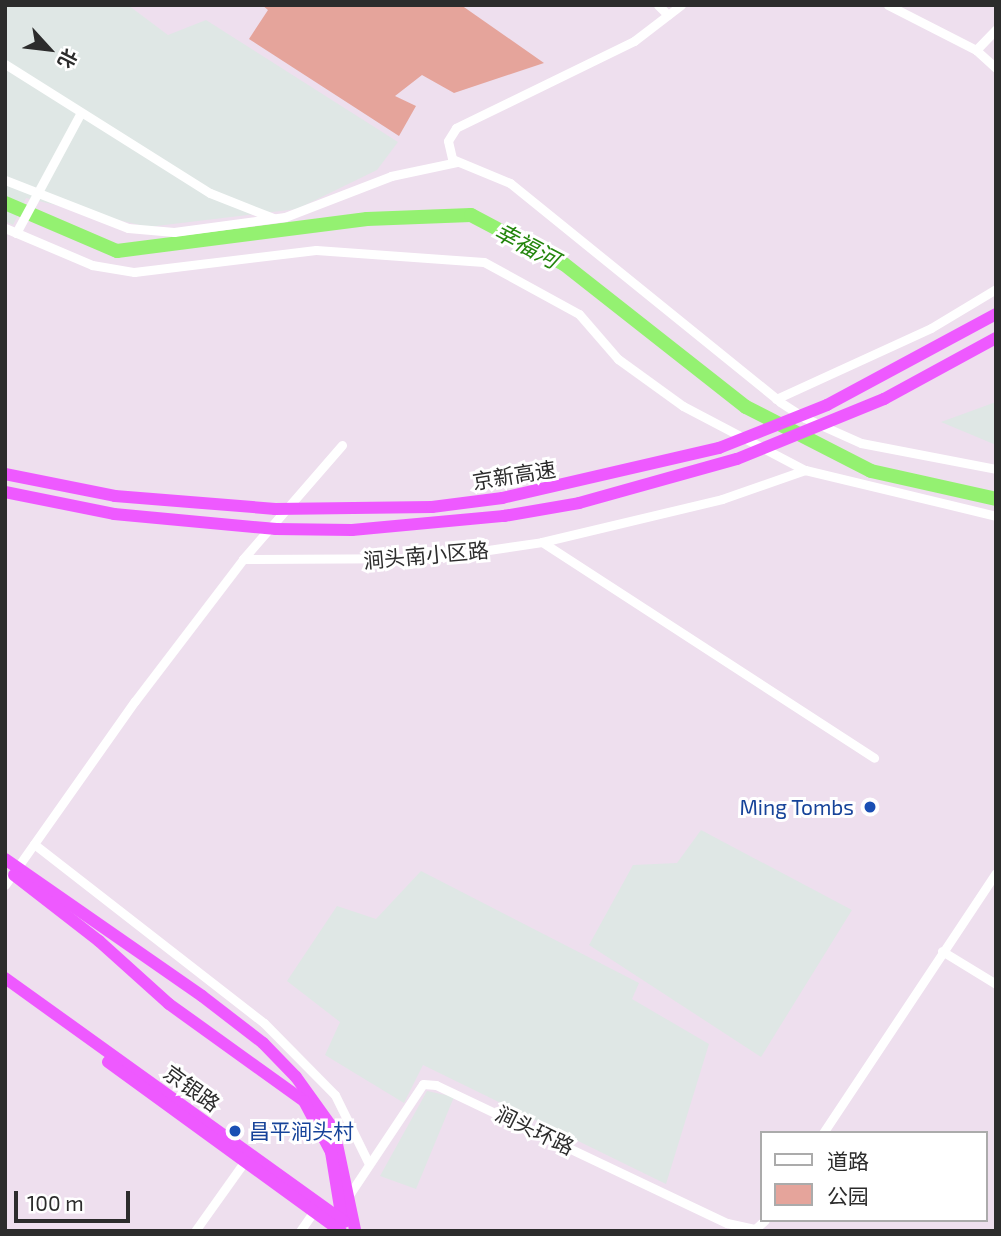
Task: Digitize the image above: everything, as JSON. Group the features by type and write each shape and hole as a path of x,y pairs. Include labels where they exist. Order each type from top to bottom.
{"highway":[{"name":"京新高速","path":"5,474 116,496 239,507 320,510 432,507 502,498 719,448 827,405 996,314"},
{"name":"京新高速","path":"5,492 114,514 226,526 307,529 435,524 504,516 592,499 737,459 846,416 996,338"},
{"path":"5,858 25,879 169,1004 304,1101 331,1152 341,1225"},
{"path":"5,869 25,879 263,1043 326,1115 339,1145 355,1230"},
{"name":"京银路","path":"5,978 341,1225"},
{"name":"京银路","path":"5,988 314,1211 355,1230"}],"street":[{"path":"658,5 668,15"},
{"path":"681,5 634,41 456,128 448,150 457,162 510,183 776,399 862,443 996,470"},
{"path":"888,5 976,50 996,68"},
{"path":"976,50 996,29"},
{"path":"5,64 80,114 210,193 276,219"},
{"path":"16,233 80,114"},
{"path":"5,180 35,200 149,232 276,219 314,209 391,176 457,162"},
{"path":"5,228 92,265 134,272 316,250 484,262 579,314 618,359 683,406 805,470 996,516"},
{"path":"776,399 931,328 996,289"},
{"path":"5,886 243,559 342,445"},
{"name":"涧头南小区路","path":"243,559 434,558 542,541 722,499 805,470"},
{"path":"542,541 874,758"},
{"path":"34,844 264,1023 335,1095 369,1164"},
{"path":"824,1131 996,873"},
{"path":"942,951 996,984"},
{"name":"涧头环路","path":"349,1195 423,1084 436,1084 727,1223 755,1229 763,1222"},
{"path":"195,1231 245,1161"},
{"path":"300,1231 314,1211"}],"shaded area":[{"path":"5,5 128,5 168,35 206,20 398,142 377,170 297,209 148,227 26,198 13,225 5,221"},
{"path":"996,402 996,445 941,422"},
{"path":"701,830 852,910 761,1057 589,945 633,865 677,863"},
{"path":"421,871 639,983 632,999 709,1044 666,1184 423,1065 404,1103 325,1055 340,1022 287,981 337,906 376,919"},
{"path":"427,1091 454,1097 416,1189 380,1176"}],"green space":[{"path":"262,5 461,5 544,63 454,93 422,75 395,96 416,106 399,136 249,39 268,10"}],"waterway":[{"name":"幸福河","path":"5,203 117,251 367,219 471,215 564,264 746,407 871,471 996,499"}],"place":[{"name":"Ming Tombs","path":"870,807"},
{"name":"昌平涧头村","path":"235,1131"}]}
